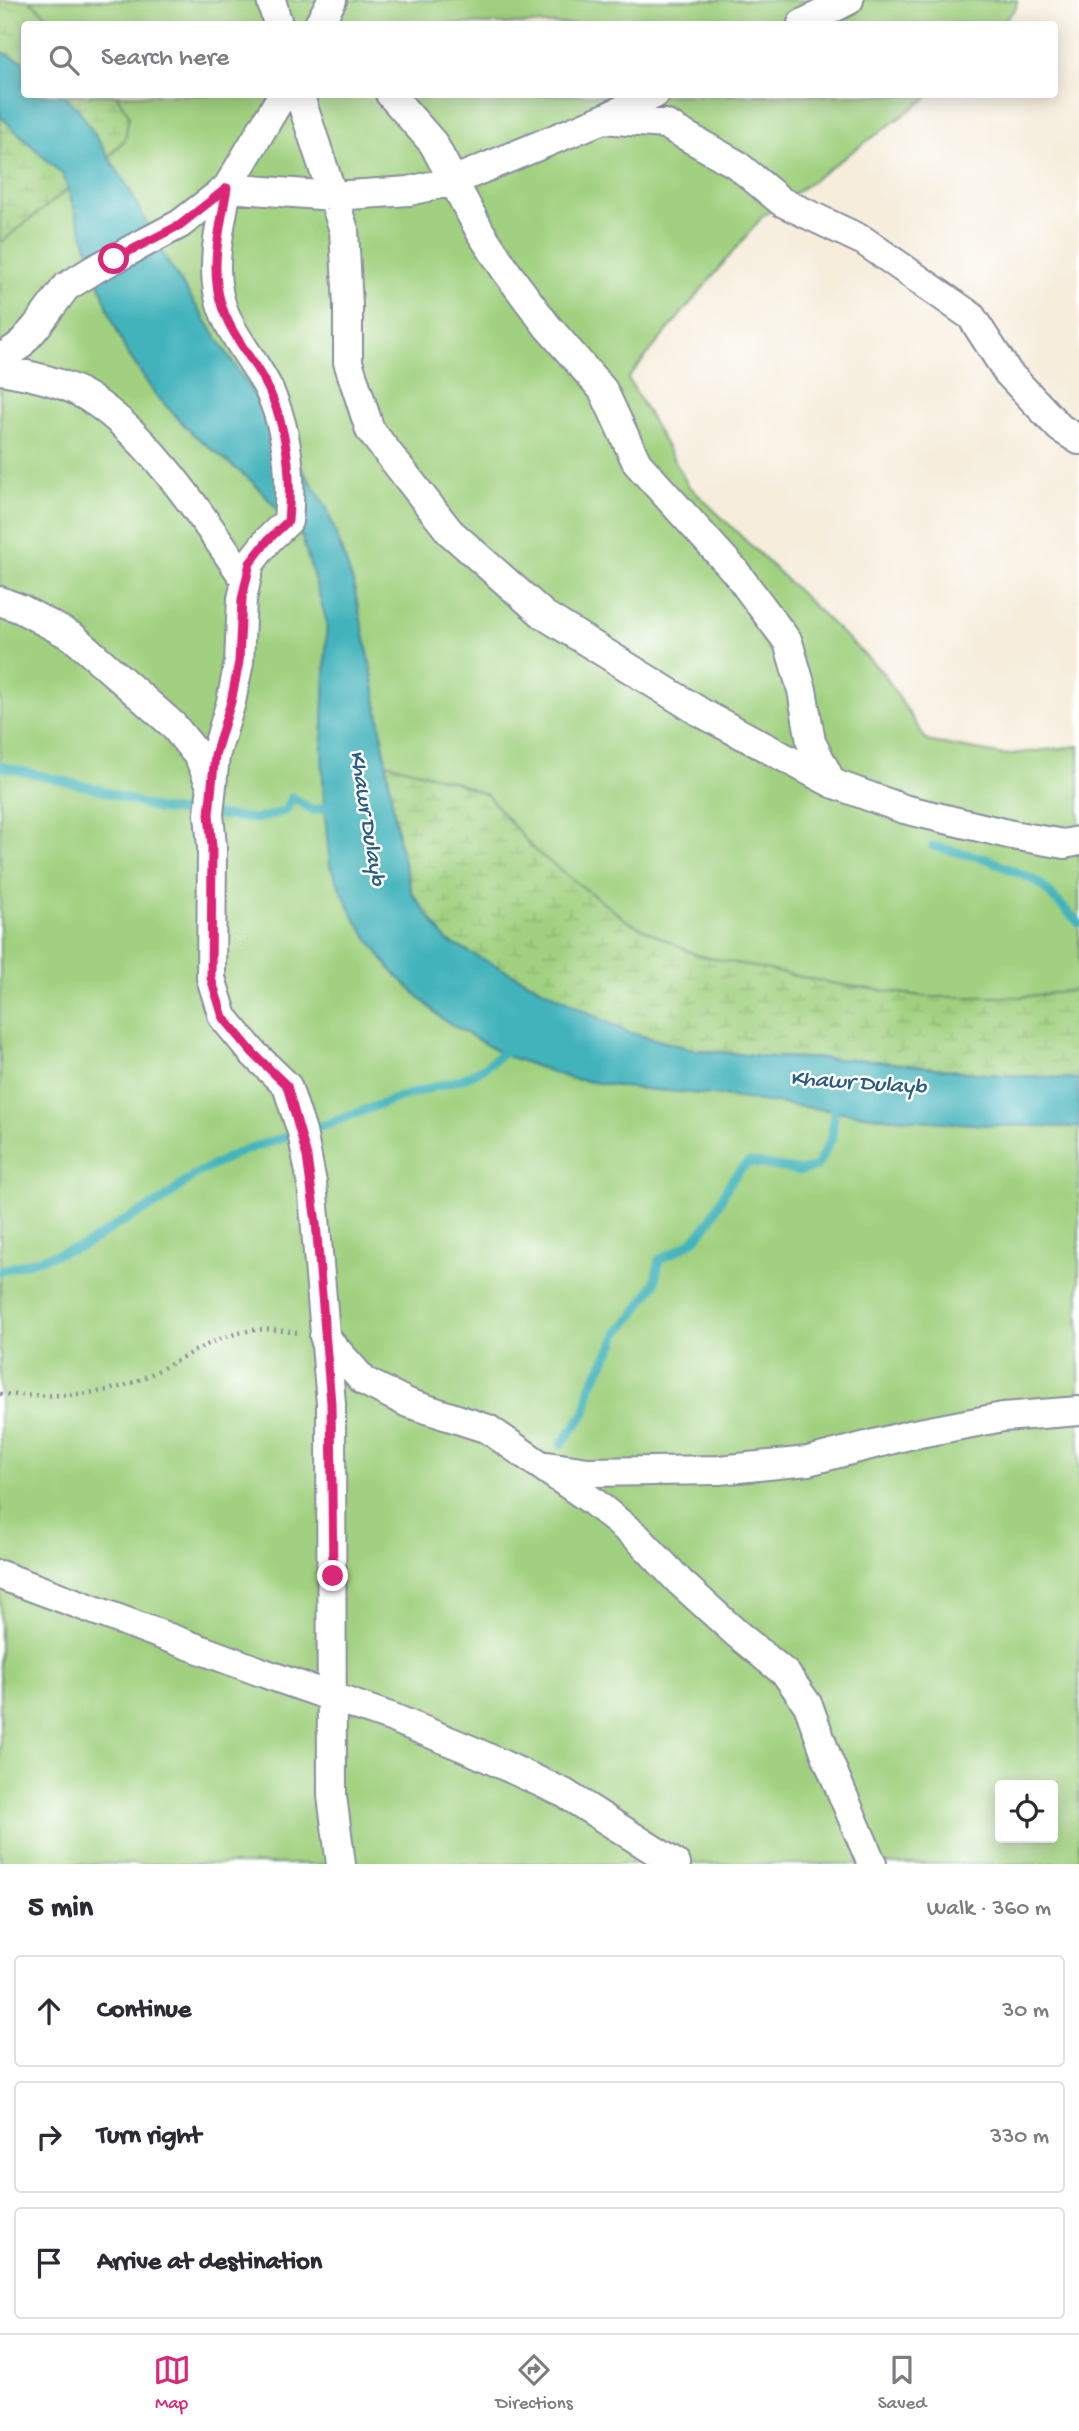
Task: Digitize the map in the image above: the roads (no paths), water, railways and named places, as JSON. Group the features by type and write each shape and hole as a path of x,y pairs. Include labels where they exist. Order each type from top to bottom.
{"street":[{"path":"271,0 277,21"},
{"path":"808,21 849,0"},
{"path":"0,359 19,346 66,287 94,269 180,225 227,188 281,98"},
{"path":"300,98 344,230 348,362 370,430 450,532 544,615 700,712 832,783 904,809 1065,844 1079,841"},
{"path":"394,98 433,143 481,233 506,271 547,327 603,390 637,463 735,570 788,642 802,690 811,743 832,783"},
{"path":"227,188 333,197 409,191 453,181 647,98"},
{"path":"603,119 665,124 736,163 782,202 864,241 971,316 1009,373 1060,428 1079,440"},
{"path":"227,188 215,260 220,300 237,340 268,389 288,449 291,490 288,521 250,563 242,599 239,662 231,702 215,755 209,814 212,847 211,978 223,1017 253,1053 287,1086 298,1120 312,1183 331,1403 332,1796 341,1864"},
{"path":"0,370 24,374 77,391 127,426 214,533 246,581"},
{"path":"0,601 21,609 73,637 173,725 199,757 212,789"},
{"path":"324,1336 364,1381 408,1403 488,1429 541,1465 638,1538 727,1625 786,1674 808,1705 872,1864"},
{"path":"541,1465 588,1472 732,1469 808,1461 909,1435 1003,1417 1079,1411"},
{"path":"0,1575 393,1718 473,1751 564,1793 676,1864"}],"water":[{"name":"Khawr Dulayb","path":"0,51 21,61 21,98 67,98 79,110 127,186 167,261 326,506 353,583 371,667 399,844 412,893 447,941 627,1032 696,1050 773,1057 868,1060 985,1074 1079,1079 1079,1127 986,1125 880,1117 723,1096 623,1087 569,1078 502,1054 441,1018 389,968 355,919 330,866 322,749 327,622 302,537 255,484 193,434 155,394 125,349 110,314 63,175 0,116"}],"waterway":[{"path":"0,766 97,789 158,809 256,819 286,811 292,797 313,810 335,806"},
{"path":"933,846 987,859 1038,882 1079,923"},
{"path":"0,1271 86,1245 162,1201 194,1175 241,1151 465,1078 485,1067 509,1048"},
{"name":"Khawr Dulayb","path":"561,1444 585,1413 591,1385 618,1332 634,1315 655,1283 659,1260 700,1234 728,1186 749,1162 801,1171 816,1167 832,1138 835,1101"}]}
